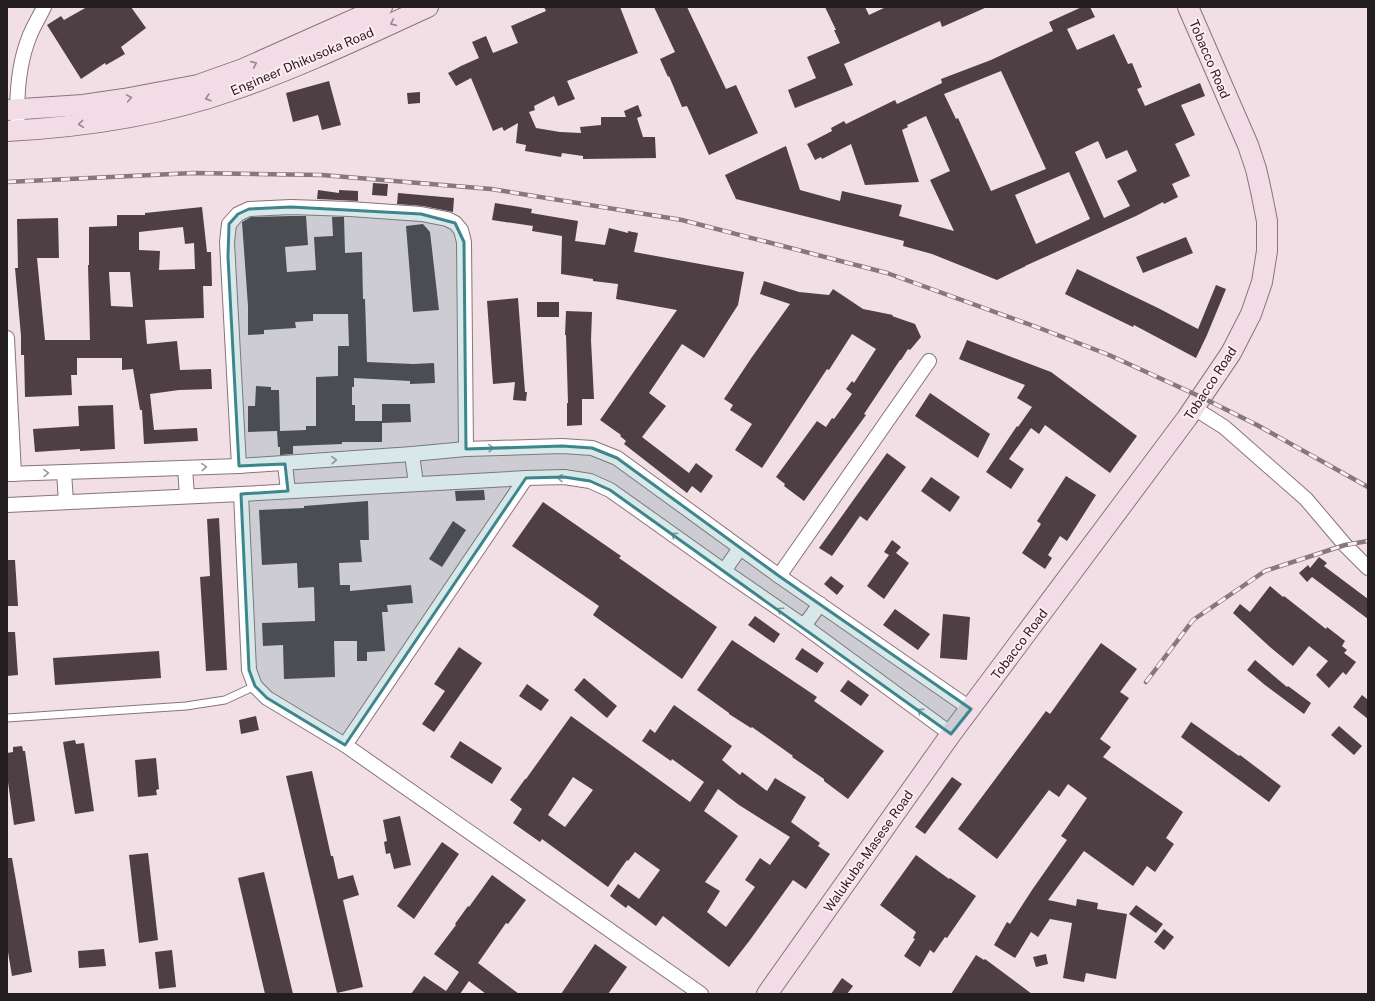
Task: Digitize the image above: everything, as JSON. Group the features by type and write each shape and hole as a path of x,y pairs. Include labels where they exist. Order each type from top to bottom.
{"street":[{"path":"12,130 12,110 22,61 30,35 44,7"},
{"name":"Engineer Dhikusoka Road","path":"12,110 83,105 198,85 242,69 382,7"},
{"name":"Engineer Dhikusoka Road","path":"12,130 106,122 163,110 233,91 277,74 428,7"},
{"name":"Tobacco Road","path":"971,709 1194,408 1230,354 1251,314 1262,282 1267,251 1267,221 1256,169 1248,145 1188,7"},
{"path":"239,466 228,242 229,224 238,214 249,209 358,209 421,214 447,219 455,223 461,230 464,242 466,449"},
{"path":"7,338 11,474 285,464 466,449 562,446 592,448 616,458 779,576 971,709"},
{"path":"779,576 929,361"},
{"path":"1194,408 1224,428 1306,499 1345,545 1368,568"},
{"path":"412,454 416,484"},
{"path":"285,464 288,491"},
{"path":"185,468 187,496"},
{"path":"64,472 66,502"},
{"path":"7,505 526,478 564,477 590,482 610,490 804,626 951,734"},
{"path":"345,745 526,478"},
{"path":"241,494 249,670 255,686 267,698 345,745 701,994"},
{"path":"724,571 740,548"},
{"path":"804,626 820,604"},
{"name":"Walukuba-Masese Road","path":"767,994 951,734 971,709"}],"lane":[{"path":"7,718 186,706 225,700 255,686"}],"highlighted area":[{"path":"291,207 421,214 455,223 464,242 466,449 562,446 592,448 617,458 779,576 971,709 951,734 610,490 590,481 564,477 526,478 345,745 267,698 255,686 249,670 241,494 288,491 285,464 239,466 228,257 229,224 238,214 249,209"}],"building":[{"path":"87,7 131,7 146,28 121,47 125,54 106,65 105,63 81,79 47,25 61,16 64,20"},
{"path":"544,7 620,7 638,53 567,81 575,99 558,106 554,96 534,106 535,110 529,112 536,128 560,132 581,133 580,127 601,125 601,117 626,117 624,111 638,105 642,116 637,118 643,137 655,137 656,158 583,159 583,156 562,153 561,157 525,151 526,145 516,143 518,123 504,131 502,127 493,131 471,78 456,86 448,73 479,58 472,42 486,36 493,53 518,43 511,26 546,11"},
{"path":"654,7 687,7 726,89 736,85 758,133 709,155 687,106 682,107 660,59 675,52"},
{"path":"825,7 865,7 869,15 886,7 987,7 942,27 940,21 844,64 853,85 795,108 788,90 816,78 807,57 840,43 834,30 836,30"},
{"path":"1082,7 1090,7 1095,17 1067,29 1077,50 1114,34 1128,64 1132,63 1142,87 1137,89 1145,106 1200,83 1205,96 1181,105 1195,135 1175,144 1190,176 1172,184 1178,197 1164,204 1163,202 997,280 932,254 903,246 904,241 736,199 725,175 786,146 800,190 840,201 842,191 902,205 899,216 954,231 930,180 950,171 926,116 907,125 908,127 902,130 919,182 865,185 851,144 822,159 821,157 815,160 807,144 832,131 831,128 844,121 846,124 895,100 897,104 942,83 941,79 991,60 1053,31 1049,22","holes":["1001,71 1046,169 991,191 958,118 956,119 944,94","1098,141 1106,159 1127,150 1137,171 1117,181 1130,206 1104,218 1075,152","1069,172 1090,219 1036,244 1015,195"]},
{"path":"329,81 341,125 322,130 318,115 293,122 286,93"},
{"path":"420,92 420,103 408,104 407,93"},
{"path":"373,183 388,184 387,196 372,195"},
{"path":"318,190 339,193 339,190 358,191 358,201 317,199"},
{"path":"398,193 454,198 453,212 423,206 397,204"},
{"path":"495,203 532,209 531,213 578,221 575,241 605,245 609,228 628,233 628,231 638,233 634,252 744,272 738,305 704,358 682,344 649,393 666,406 642,437 689,473 696,463 713,476 701,493 692,486 687,493 624,444 626,441 620,436 621,435 600,420 677,310 616,299 618,284 593,281 593,279 561,274 562,236 532,231 533,226 492,220"},
{"path":"202,207 207,252 211,252 212,286 203,286 204,318 145,320 147,344 177,341 180,370 211,369 212,389 179,390 150,394 154,430 197,428 198,441 144,444 142,410 140,410 133,369 122,370 122,358 77,358 77,375 71,375 72,395 25,397 24,355 21,355 21,336 15,268 18,268 17,219 58,218 59,258 37,258 45,340 90,340 88,265 89,227 117,226 117,215 145,215 145,213","holes":["183,227 185,244 194,243 195,269 159,270 160,251 139,250 139,232","109,272 130,272 133,307 111,306"]},
{"path":"306,216 308,245 285,247 287,272 316,270 314,237 333,236 332,217 344,217 345,253 362,252 367,362 413,364 434,363 435,383 410,384 410,381 354,378 354,387 352,387 352,405 355,405 355,421 382,421 382,442 342,442 342,444 293,446 293,454 280,455 277,431 248,432 248,406 255,406 256,386 271,387 271,390 279,390 280,431 306,430 306,426 316,426 316,377 338,376 338,346 349,346 348,314 313,314 313,321 295,322 296,328 264,330 264,334 248,335 248,306 242,222 251,217"},
{"path":"423,224 430,232 439,310 413,312 406,226"},
{"path":"1186,237 1193,253 1143,273 1136,257"},
{"path":"1077,269 1198,329 1216,285 1226,289 1196,358 1134,325 1133,327 1065,294"},
{"path":"764,281 799,292 829,295 833,289 863,309 893,315 892,316 915,324 921,337 910,350 908,349 900,360 864,414 866,415 804,501 784,486 785,484 776,477 817,421 826,427 832,418 834,419 852,394 846,389 852,381 854,383 876,349 852,334 829,370 827,369 762,468 735,450 752,424 730,410 733,405 724,399 790,304 760,294"},
{"path":"518,298 525,392 527,392 526,401 513,400 515,382 493,384 487,301"},
{"path":"537,302 559,302 559,317 537,317"},
{"path":"566,311 592,312 591,340 594,399 582,399 582,425 567,426 568,403 565,335"},
{"path":"967,340 1051,372 1137,436 1110,473 1045,425 1039,434 1031,428 1009,459 1024,469 1011,489 986,472 1017,426 1018,427 1032,407 1017,398 1025,385 959,359"},
{"path":"930,393 990,434 978,458 915,416"},
{"path":"382,404 410,404 411,422 382,423"},
{"path":"113,405 115,449 80,451 80,449 35,452 33,429 79,426 78,406"},
{"path":"887,453 906,467 867,521 860,516 832,556 819,548"},
{"path":"1066,476 1096,495 1067,541 1060,536 1048,555 1052,558 1045,569 1022,553 1041,524 1037,521"},
{"path":"931,477 960,497 950,512 921,491"},
{"path":"484,490 485,500 456,501 455,491"},
{"path":"368,501 369,540 360,540 362,562 339,563 340,585 350,585 350,591 411,585 413,603 387,605 388,612 382,612 385,651 367,652 367,661 357,661 357,641 334,641 335,677 284,679 283,645 263,646 262,623 315,621 314,587 298,588 297,563 262,565 259,510 304,508 304,506"},
{"path":"543,502 621,556 619,558 717,627 682,679 593,615 599,606 512,546"},
{"path":"219,518 227,670 206,671 200,577 210,576 207,519"},
{"path":"453,521 466,530 442,567 429,559"},
{"path":"892,540 901,547 896,553 909,563 884,599 867,586 889,555 884,552"},
{"path":"1319,557 1327,563 1324,566 1368,599 1368,619 1312,577 1307,582 1299,573 1308,565 1310,568"},
{"path":"7,560 15,560 18,606 7,606"},
{"path":"831,576 844,586 837,595 824,584"},
{"path":"1270,586 1326,629 1327,627 1345,641 1342,646 1347,650 1344,653 1356,662 1346,675 1343,672 1329,688 1316,675 1328,661 1309,646 1293,666 1233,613 1240,604 1250,612"},
{"path":"895,609 930,634 918,650 883,625"},
{"path":"943,614 970,617 967,660 940,658"},
{"path":"755,616 780,634 774,643 748,625"},
{"path":"7,632 15,632 18,675 7,676"},
{"path":"732,640 817,697 814,701 884,751 848,799 824,781 824,779 792,757 793,756 752,727 751,728 729,714 697,690"},
{"path":"1101,643 1137,669 1120,692 1129,698 1100,739 1111,747 1103,757 1183,812 1166,838 1174,844 1155,872 1147,866 1133,886 1084,851 1048,900 1076,906 1077,899 1098,903 1097,909 1127,914 1116,979 1086,973 1084,982 1063,978 1072,923 1050,919 1038,937 1031,932 1015,958 994,945 1007,922 1010,924 1067,840 1061,836 1087,798 1068,784 1059,797 1049,790 997,859 958,829 1046,711 1050,714"},
{"path":"459,647 482,663 434,732 422,724 445,691 434,684"},
{"path":"802,648 824,663 817,673 795,659"},
{"path":"159,651 161,678 55,685 53,658"},
{"path":"1255,660 1287,687 1288,686 1311,703 1304,714 1247,670"},
{"path":"584,678 617,706 607,718 574,690"},
{"path":"848,680 869,695 861,706 840,691"},
{"path":"527,684 549,700 541,711 519,696"},
{"path":"1362,695 1368,700 1368,719 1353,707"},
{"path":"674,705 732,746 722,760 740,775 742,772 767,791 775,778 806,797 791,822 820,843 818,846 830,854 806,889 793,880 729,967 663,916 656,926 628,905 626,908 610,896 618,884 639,899 660,870 635,852 628,861 627,860 608,887 542,839 540,842 513,823 522,809 510,800 571,716 690,802 704,782 672,759 671,761 642,741 650,729 655,733","holes":["573,777 593,790 565,827 548,815","718,789 739,805 790,837 770,865 760,858 745,880 755,887 726,927 707,912 720,891 705,882 738,836 704,811"]},
{"path":"256,716 259,730 241,734 239,720"},
{"path":"1191,722 1239,756 1240,755 1281,786 1269,802 1181,737"},
{"path":"1339,726 1362,746 1354,755 1331,735"},
{"path":"75,740 76,744 84,743 94,811 75,814 63,742"},
{"path":"460,741 502,768 492,784 450,757"},
{"path":"22,746 23,751 25,751 35,821 14,825 7,775 7,753 13,752 13,747"},
{"path":"156,758 159,789 156,790 157,795 138,797 135,760"},
{"path":"312,771 331,856 333,856 338,879 353,875 359,895 343,900 363,987 337,993 286,776"},
{"path":"952,777 962,784 925,834 915,827"},
{"path":"400,816 411,865 394,869 390,853 386,854 384,842 387,841 383,820"},
{"path":"442,842 459,854 414,919 397,906"},
{"path":"148,853 158,940 139,943 129,855"},
{"path":"916,855 976,896 947,938 945,937 934,953 930,950 920,967 904,956 915,939 913,938 916,932 880,905"},
{"path":"7,858 12,858 32,972 12,976 7,946"},
{"path":"264,872 293,994 265,994 238,878"},
{"path":"492,875 526,900 508,924 506,923 478,963 519,994 486,994 469,981 460,994 411,994 424,976 446,991 459,972 434,954"},
{"path":"1136,905 1163,924 1156,933 1129,914"},
{"path":"1164,929 1174,937 1164,950 1154,942"},
{"path":"595,944 627,967 608,994 561,994"},
{"path":"104,949 106,966 79,968 78,951"},
{"path":"172,950 176,987 159,989 155,952"},
{"path":"1046,954 1048,964 1036,967 1033,957"},
{"path":"976,955 984,960 985,959 1032,994 951,994"},
{"path":"842,978 853,986 847,994 831,994"}],"railway":[{"path":"7,182 193,173 322,175 491,189 682,220 887,273 1109,355 1201,397 1257,425 1368,487"},
{"path":"1146,682 1193,620 1265,571 1345,545 1368,541"}]}
